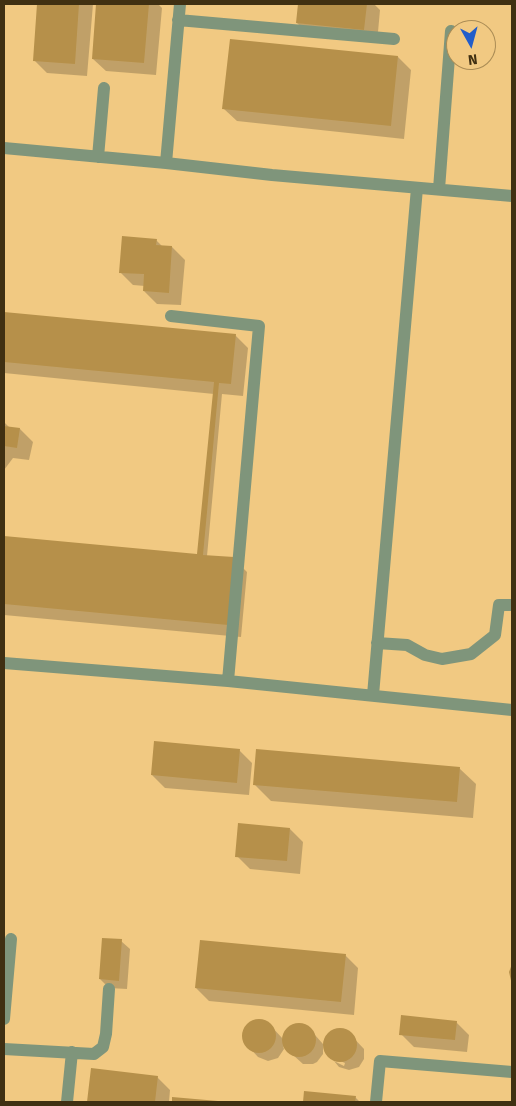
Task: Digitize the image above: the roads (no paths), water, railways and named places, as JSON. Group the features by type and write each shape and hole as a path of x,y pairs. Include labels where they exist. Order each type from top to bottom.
{"lane":[{"path":"166,163 180,4"},
{"path":"178,20 394,39"},
{"path":"439,189 448,70"},
{"path":"98,157 104,88"},
{"path":"4,148 272,175 512,196"},
{"path":"373,695 417,188"},
{"path":"171,316 259,326 228,681"},
{"path":"377,643 407,645 424,655 442,659 471,654 495,635 499,605 512,606"},
{"path":"4,663 228,681 512,710"},
{"path":"4,1019 11,939"},
{"path":"4,1049 94,1054 103,1047 106,1034 109,989"},
{"path":"67,1102 72,1052"},
{"path":"376,1102 380,1061 512,1072"}]}
